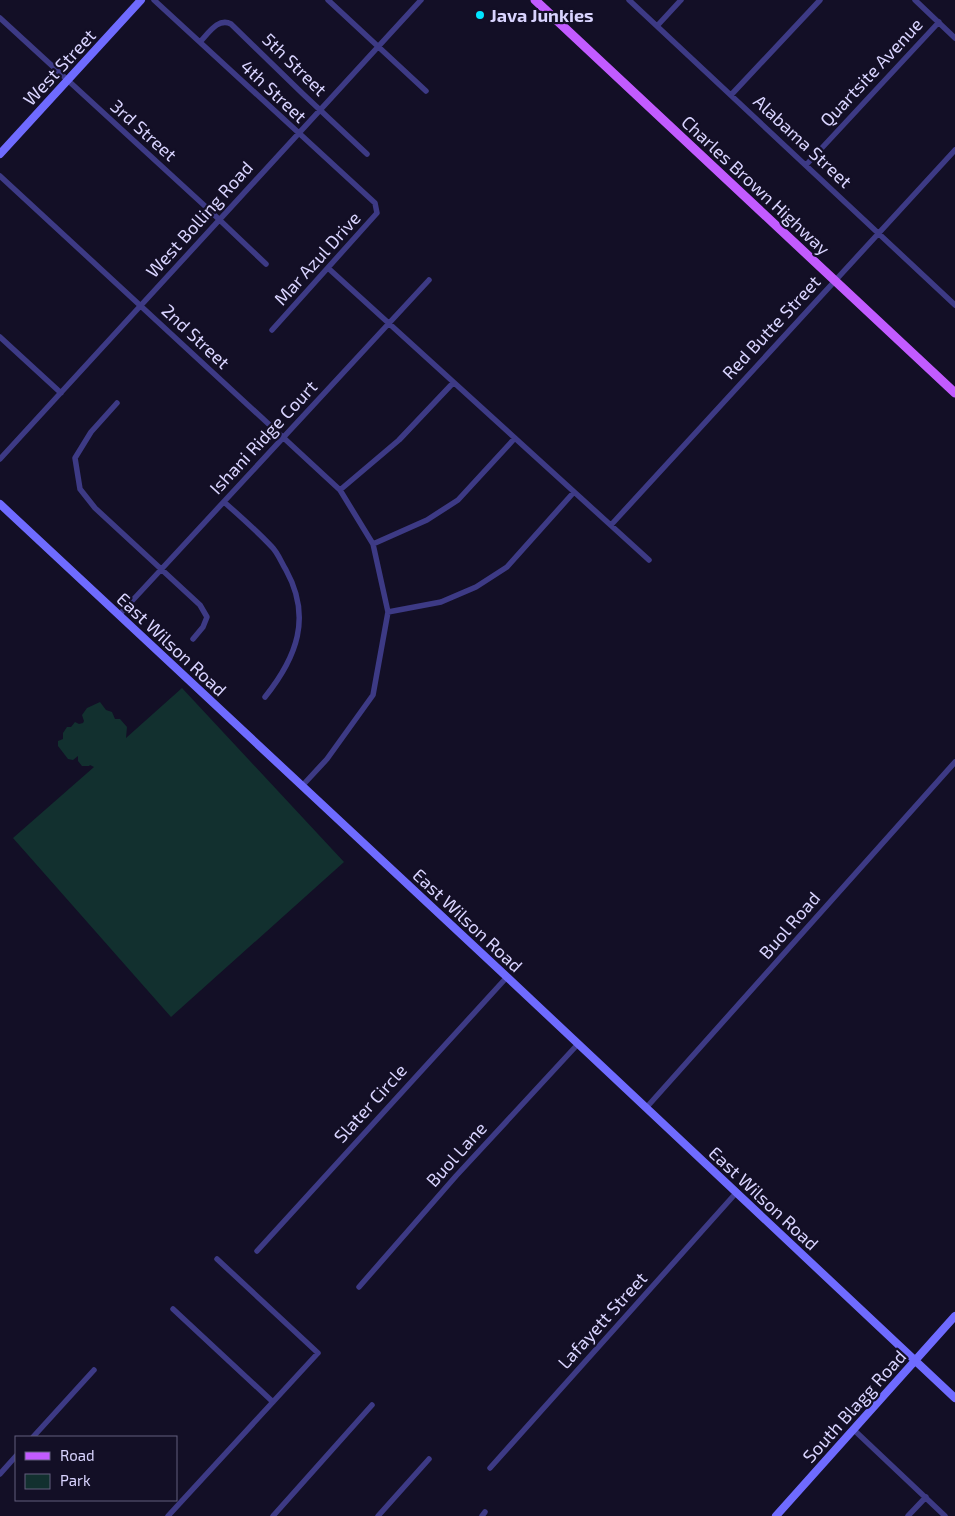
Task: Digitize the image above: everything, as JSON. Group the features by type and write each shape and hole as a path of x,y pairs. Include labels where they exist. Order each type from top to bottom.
{"main road":[{"name":"Charles Brown Highway","path":"536,0 955,393"}],"street":[{"name":"West Street","path":"0,154 141,0"},
{"name":"4th Street","path":"154,0 375,203"},
{"path":"328,0 426,91"},
{"name":"West Bolling Road","path":"0,459 421,0"},
{"name":"Alabama Street","path":"629,0 953,300"},
{"path":"657,26 681,0"},
{"path":"732,95 820,0"},
{"path":"915,0 955,38"},
{"name":"3rd Street","path":"0,18 266,264"},
{"name":"5th Street","path":"200,42 222,22 231,24 367,154"},
{"name":"Quartsite Avenue","path":"806,165 939,22"},
{"name":"Red Butte Street","path":"611,525 955,150"},
{"name":"2nd Street","path":"0,176 340,490 373,544 388,612"},
{"name":"Mar Azul Drive","path":"272,330 377,213 375,203"},
{"path":"328,268 453,384 649,560"},
{"name":"Ishani Ridge Court","path":"119,615 429,280"},
{"path":"0,337 61,393"},
{"path":"340,490 399,440 453,384"},
{"path":"117,403 91,432 75,458 80,489 95,508 200,605 207,617 203,627 193,639"},
{"path":"373,544 427,520 458,500 515,438"},
{"path":"302,786 327,759 373,695 388,612 441,602 476,587 507,567 574,492"},
{"path":"224,502 273,548 290,578 299,604 299,632 289,661 277,682 265,697"},
{"name":"East Wilson Road","path":"0,504 955,1398"},
{"name":"Buol Road","path":"646,1108 955,762"},
{"name":"Slater Circle","path":"257,1251 507,977"},
{"name":"Buol Lane","path":"359,1287 456,1176 578,1044"},
{"name":"Lafayett Street","path":"490,1468 736,1193"},
{"path":"172,1515 318,1353 217,1259"},
{"path":"173,1309 273,1402"},
{"name":"South Blagg Road","path":"776,1516 955,1316"},
{"path":"34,1436 94,1370"},
{"path":"273,1516 372,1405"},
{"path":"854,1430 945,1516"},
{"path":"0,1474 15,1457"},
{"path":"378,1516 429,1459"},
{"path":"908,1516 926,1497"}],"green space":[{"path":"182,688 344,862 171,1017 13,838 94,767 90,765 82,766 78,761 78,756 73,760 68,759 58,746 58,741 63,739 63,733 67,727 71,727 75,722 83,723 82,715 87,708 100,702 106,710 112,712 115,719 120,719 127,727 126,738"}],"place":[{"name":"Java Junkies","path":"480,15"}]}
